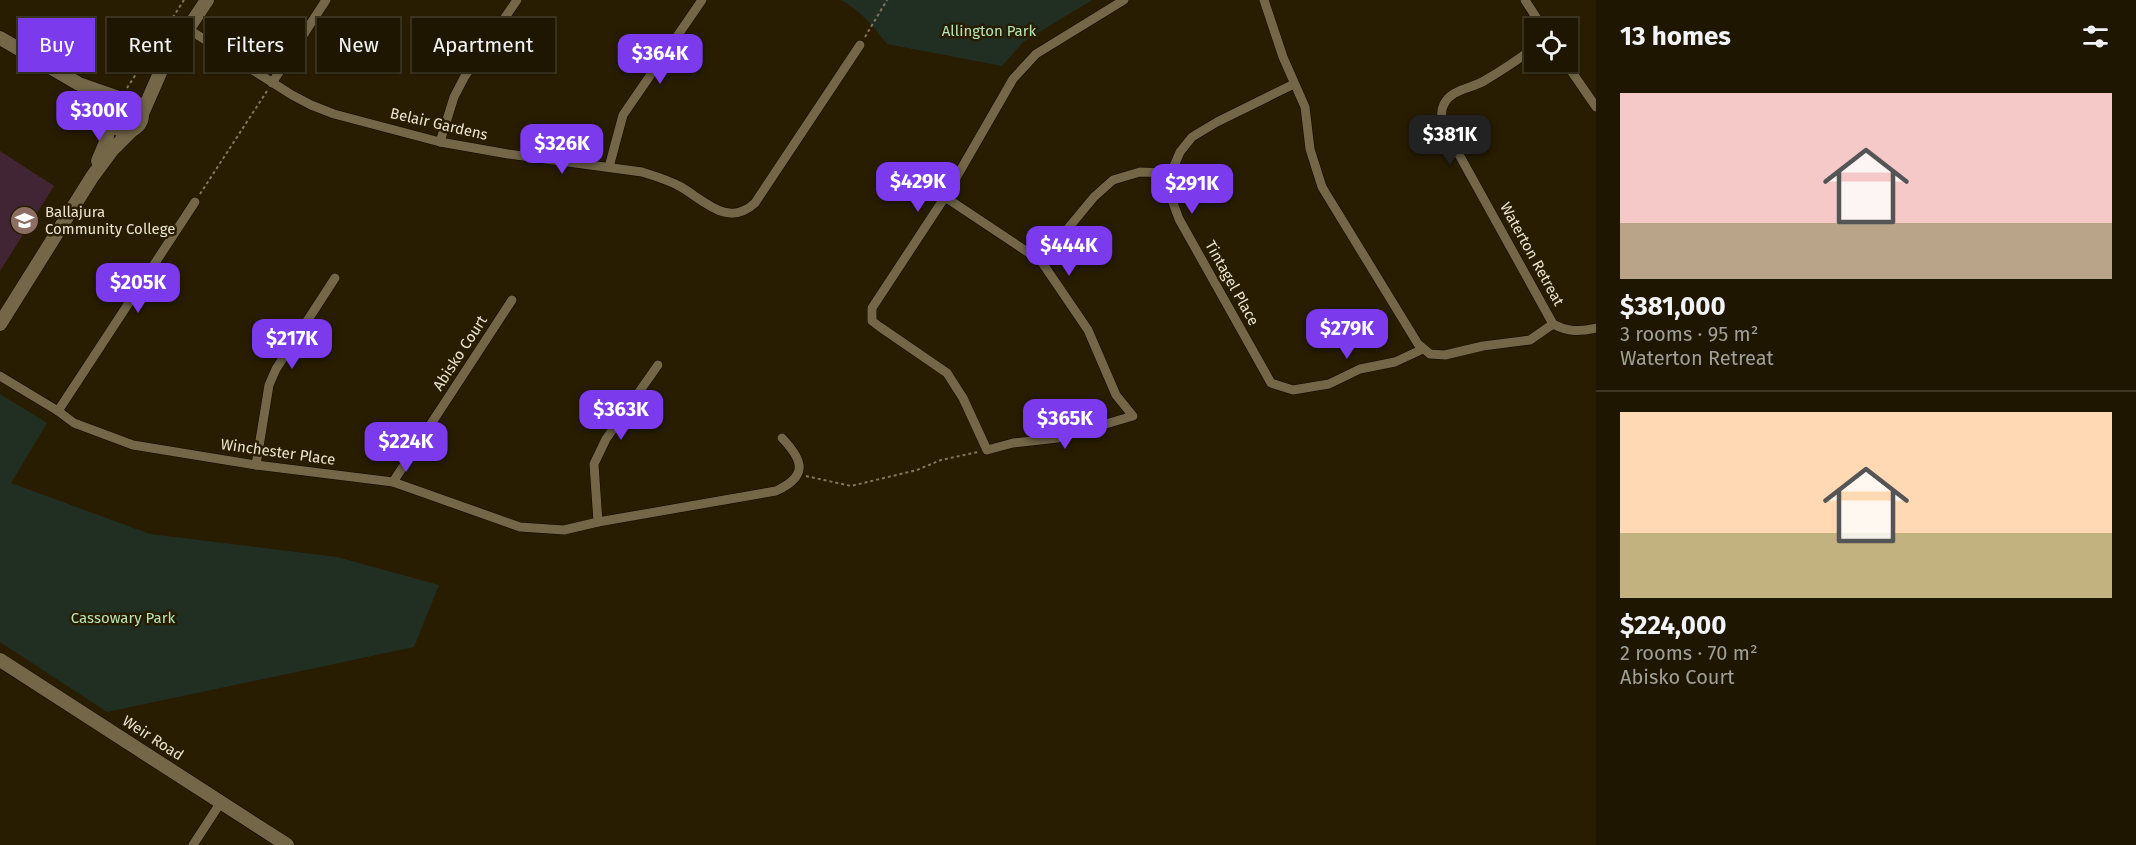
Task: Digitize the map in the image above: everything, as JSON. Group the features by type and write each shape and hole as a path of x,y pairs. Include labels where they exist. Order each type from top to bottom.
{"street":[{"path":"193,21 207,0"},
{"path":"272,83 326,0"},
{"path":"440,142 454,97 465,76 517,0"},
{"path":"609,167 616,134 623,115 702,0"},
{"path":"945,197 1041,261 1088,330 1116,395 1133,416 1058,438 1013,443 987,450 963,398 947,373 872,321 872,308 945,197 1013,79 1036,54 1124,0"},
{"path":"1264,0 1294,84 1305,107 1310,149 1322,187 1423,349 1430,354 1445,355 1483,346 1530,340 1553,324 1562,329 1580,332 1596,328"},
{"path":"1525,0 1537,18"},
{"name":"Belair Gardens","path":"193,32 272,83 311,105 334,114 440,142 508,154 609,167 659,177 721,212 731,214 747,211 755,203 860,45"},
{"path":"0,38 80,84 125,96 137,104 142,114"},
{"name":"Waterton Retreat","path":"1524,56 1481,82 1458,90 1444,103 1440,114 1446,131 1553,324"},
{"path":"92,177 106,142 114,105 155,72"},
{"path":"0,324 92,177 112,150 140,123 160,72"},
{"path":"1572,72 1596,107"},
{"path":"80,84 110,116 114,125 120,130 133,129"},
{"path":"1041,261 1094,197 1113,180 1140,172 1171,173 1180,152 1192,137 1294,84"},
{"name":"Tintagel Place","path":"1171,173 1169,192 1179,219 1271,383 1293,390 1329,384 1360,369 1395,362 1423,349"},
{"path":"58,411 195,202"},
{"path":"256,465 269,385 276,369 335,278"},
{"name":"Abisko Court","path":"393,482 512,300"},
{"path":"598,522 594,464 606,439 658,365"},
{"name":"Winchester Place","path":"0,376 74,423 132,445 256,465 393,482 520,527 564,530 776,491 790,485 798,474"},
{"path":"782,438 795,452 800,462 798,474"},
{"name":"Weir Road","path":"0,660 287,845"},
{"path":"193,845 221,802"}],"path":[{"path":"125,96 184,0"},
{"path":"860,45 887,0"},
{"path":"195,202 272,83"},
{"path":"798,474 851,486 917,470 941,460 987,450"}],"green space":[{"name":"Allington Park","path":"841,0 1092,0 1023,42 1002,66 887,44 861,14"},
{"name":"Cassowary Park","path":"0,394 47,423 11,483 150,534 337,557 439,585 414,647 107,712 0,642"}],"building":[{"path":"0,151 54,186 0,271"}],"place":[{"name":"Ballajura Community College","path":"24,221"}]}
